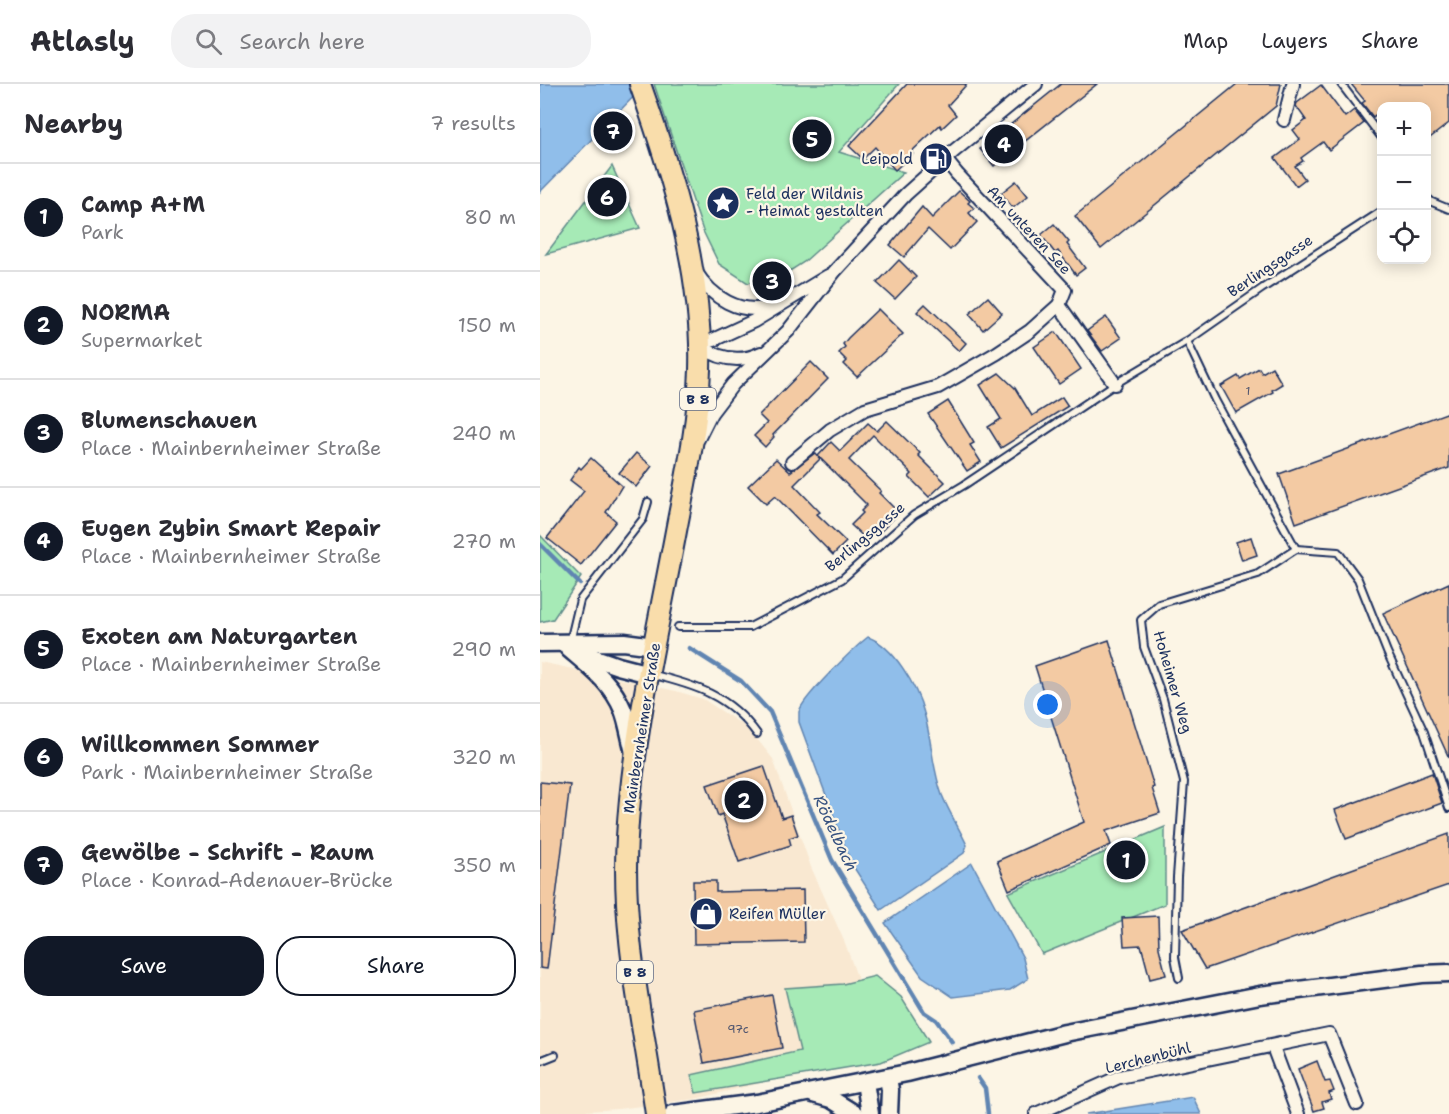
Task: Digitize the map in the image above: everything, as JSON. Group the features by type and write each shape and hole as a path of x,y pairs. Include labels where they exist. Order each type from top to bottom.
{"main road":[{"name":"Mainbernheimer Straße","path":"639,84 672,186 691,262 697,301 700,346 699,394 692,452 635,755 627,840 627,892 632,948 656,1114"},
{"path":"546,643 570,646 624,642 654,646"},
{"path":"570,646 618,666 649,674"},
{"path":"570,646 613,691 623,711 635,755"},
{"path":"673,1114 757,1103 865,1082 1065,1034 1260,994 1422,974 1449,973"},
{"path":"888,1077 889,1114"},
{"path":"865,1082 870,1114"},
{"path":"810,1093 831,1099 855,1114"}],"street":[{"name":"Mainbernheimer Straße","path":"692,452 711,413 722,398 749,366 788,331 835,272 906,194 1036,84"},
{"path":"1284,120 1293,84"},
{"name":"Am unteren See","path":"945,159 1065,290 1059,305"},
{"name":"Mainbernheimer Straße","path":"691,262 711,291 727,302 751,310 778,305"},
{"name":"Mainbernheimer Straße","path":"700,346 754,321 835,272"},
{"path":"792,462 830,430 865,409 938,387 997,353 1030,330 1059,305 1115,384"},
{"name":"Mainbernheimer Straße","path":"700,346 711,353 729,359 749,358 767,350"},
{"name":"Lerchenbühl","path":"1036,1114 1119,1077 1329,1034 1357,1104"},
{"path":"1273,1047 1298,1114"}],"lane":[{"path":"1341,84 1377,131"},
{"path":"1431,201 1449,209"},
{"name":"Berlingsgasse","path":"678,627 750,627 842,579 914,515 964,485 1115,384 1187,341 1377,214"},
{"path":"1187,341 1215,400 1296,549 1338,552 1358,579 1387,652 1424,732 1449,808"},
{"path":"570,646 580,600 643,519 648,502"},
{"name":"Hoheimer Weg","path":"1179,978 1175,957 1177,876 1184,782 1163,699 1144,647 1141,620 1158,604 1258,574 1296,549"},
{"path":"649,674 684,682 719,698 736,708 757,734"},
{"path":"540,1061 555,1055"}],"shaded area":[{"path":"540,662 676,691 703,699 749,729 773,759 811,867 845,943 884,1053 695,1099 618,1109 540,1114"}],"green space":[{"path":"654,84 899,84 839,152 904,172 804,262 782,276 748,283 719,264 703,231"},
{"path":"612,166 640,228 546,254"},
{"path":"540,535 581,577 553,619 540,622"},
{"path":"1165,827 1165,904 1042,954 1008,893"},
{"path":"875,976 901,997 929,1042 881,1062 696,1093 691,1075 800,1051 785,988 843,984"}],"water":[{"path":"540,84 646,84 540,192"},
{"path":"868,637 887,649 895,658 916,691 927,723 942,795 967,845 964,853 881,910 851,863 799,722 799,712 809,696 841,661"},
{"path":"972,863 1023,958 1028,979 1010,990 953,997 922,976 885,923"},
{"path":"1193,1097 1201,1114 1086,1114"}],"building":[{"path":"907,84 967,84 948,105 956,115 942,128 940,125 895,170 875,147 863,159 849,146"},
{"path":"1061,84 1097,84 994,166 980,149"},
{"path":"1237,84 1281,84 1276,106 1101,249 1075,216"},
{"path":"1351,84 1449,84 1449,123 1431,137 1431,102 1377,102 1377,117 1375,115 1373,117 1362,103 1365,101"},
{"path":"1321,85 1345,117 1354,110 1364,123 1329,150 1323,142 1301,158 1303,161 1295,166 1305,179 1296,186 1275,158 1300,139 1293,130 1306,120 1296,106 1297,103"},
{"path":"1016,181 1028,196 1013,208 1001,193"},
{"path":"959,191 970,201 968,203 974,208 969,213 977,222 950,250 928,229 904,257 890,245 922,207 932,218"},
{"path":"1054,224 1069,242 1067,244 1085,268 1076,275 1058,251 1055,253 1041,235"},
{"path":"899,260 916,277 895,299 877,283"},
{"path":"988,297 1002,313 983,330 969,314"},
{"path":"925,304 966,343 959,351 917,312"},
{"path":"878,309 903,334 857,377 844,364 847,361 839,353 845,347 843,344 848,338"},
{"path":"1106,317 1121,338 1102,351 1087,331"},
{"path":"1056,332 1081,369 1059,384 1034,347"},
{"path":"811,362 828,379 773,435 774,437 765,447 754,436 767,423 759,415"},
{"path":"1272,367 1282,384 1272,390 1273,392 1236,413 1221,386 1238,376 1240,379 1259,368 1262,373"},
{"path":"999,373 1015,388 1032,416 1062,397 1068,406 1001,448 988,427 1001,419 980,385"},
{"path":"948,401 974,443 970,445 981,462 967,471 928,414"},
{"path":"1449,412 1449,468 1296,523 1279,474"},
{"path":"887,421 920,453 918,455 945,482 929,497 909,477 912,474 873,435 849,460 881,491 879,493 899,513 881,531 879,528 867,540 851,525 863,513 861,511 867,505 818,456 831,442 840,451 868,423 877,431"},
{"path":"636,453 652,466 636,487 619,473"},
{"path":"815,453 820,459 794,485 820,512 817,514 846,542 833,555 775,496 766,504 748,486 776,459 790,472"},
{"path":"591,458 622,486 606,512 616,521 581,565 547,538 584,491 570,480 579,467 581,469"},
{"path":"1251,537 1257,555 1242,560 1236,542"},
{"path":"1449,583 1449,758 1383,613"},
{"path":"1109,640 1160,813 1106,831 1111,845 1009,890 997,861 1084,822 1035,666"},
{"path":"764,766 782,818 791,815 798,835 789,838 791,845 739,862 722,814 718,816 707,785"},
{"path":"1432,773 1442,803 1346,839 1335,810"},
{"path":"540,782 570,785 547,969 540,968"},
{"path":"1449,834 1449,885 1205,969 1182,930"},
{"path":"693,881 716,881 716,892 803,890 804,942 694,944"},
{"path":"1158,916 1159,948 1166,975 1150,979 1141,945 1124,946 1122,918"},
{"path":"772,995 782,1048 704,1063 694,1010"},
{"path":"1317,1061 1325,1082 1330,1081 1334,1091 1329,1093 1331,1099 1322,1102 1324,1108 1314,1111 1298,1069"}],"waterway":[{"name":"Rödelbach","path":"540,544 580,584"},
{"name":"Rödelbach","path":"689,648 741,681 770,712 832,860 924,1012 936,1020 952,1042"},
{"name":"Rödelbach","path":"978,1078 985,1088 988,1114"}],"place":[{"name":"Gewölbe - Schrift - Raum","path":"613,131"},
{"name":"Exoten am Naturgarten","path":"812,139"},
{"name":"Eugen Zybin Smart Repair","path":"1004,144"},
{"name":"Leipold","path":"936,159"},
{"name":"Willkommen Sommer","path":"607,197"},
{"name":"Feld der Wildnis - Heimat gestalten","path":"723,203"},
{"name":"Blumenschauen","path":"772,281"},
{"name":"NORMA","path":"744,800"},
{"name":"Camp A+M","path":"1126,860"},
{"name":"Reifen Müller","path":"706,914"}]}
